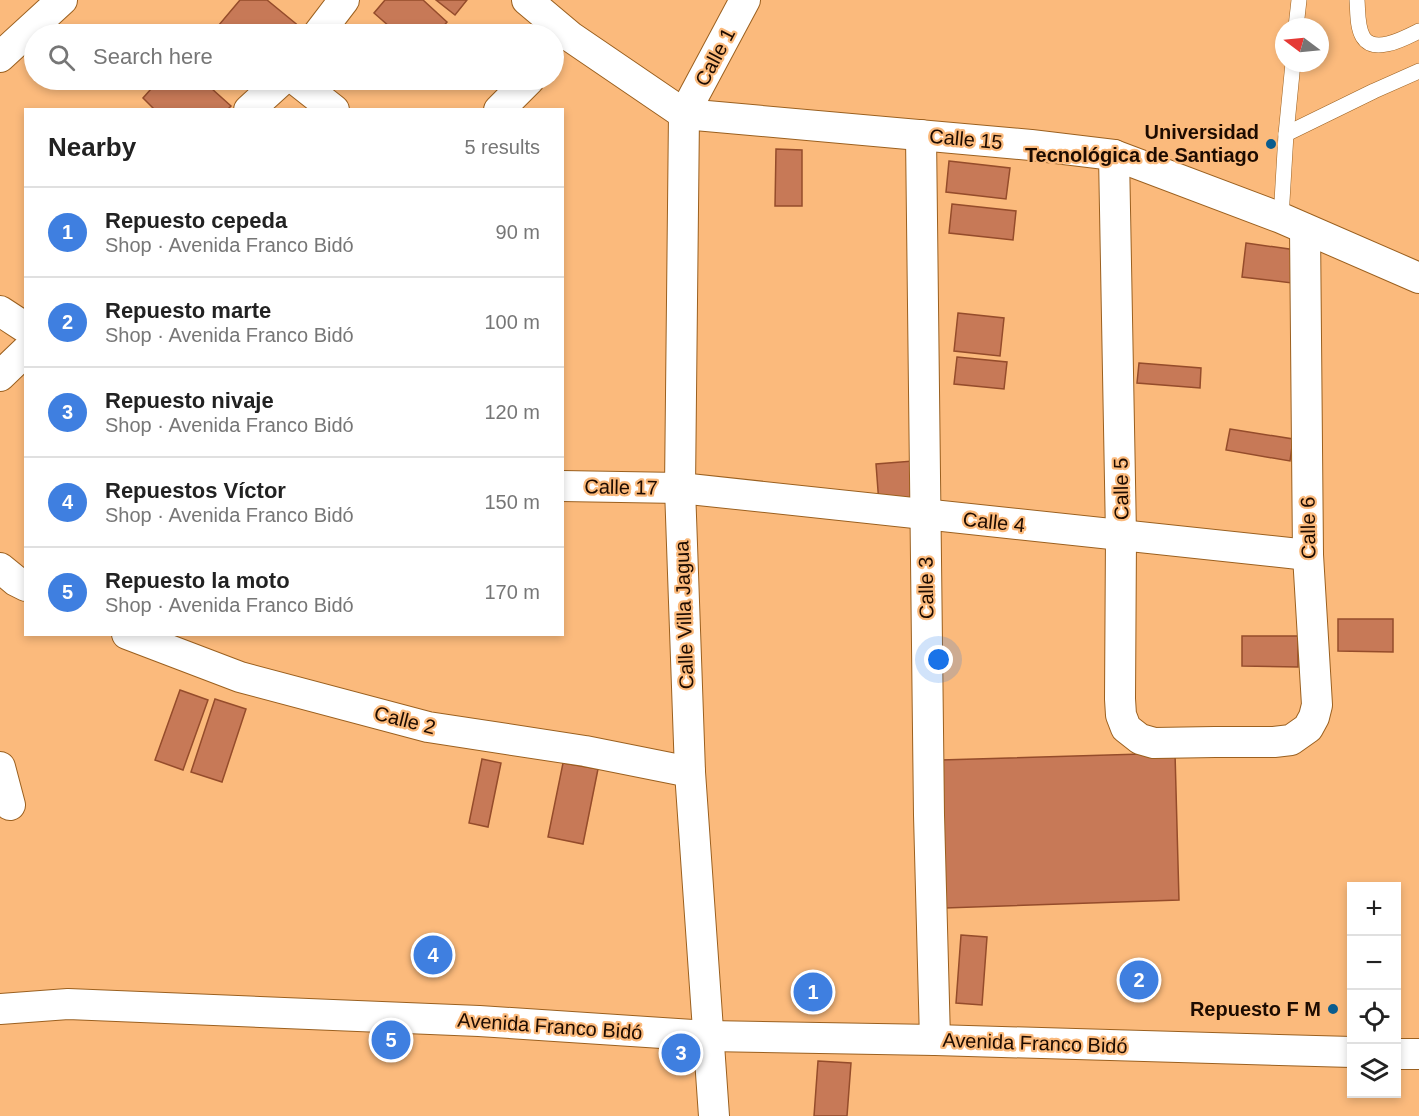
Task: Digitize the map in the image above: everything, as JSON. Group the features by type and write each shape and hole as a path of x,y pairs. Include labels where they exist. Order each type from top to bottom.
{"street":[{"path":"36,24 62,0"},
{"path":"326,24 344,0"},
{"name":"Calle 15","path":"527,0 545,24"},
{"name":"Calle 1","path":"684,114 745,0"},
{"path":"0,57 24,35"},
{"name":"Calle 15","path":"564,47 684,114 1031,145 1114,155 1293,224 1419,278"},
{"path":"251,108 271,90"},
{"path":"309,90 331,108"},
{"path":"501,108 519,90"},
{"name":"Calle Villa Jagua","path":"684,114 680,488 690,772 714,1116"},
{"name":"Calle 3","path":"921,135 928,815 935,1040"},
{"name":"Calle 5","path":"1114,155 1122,536 1119,699 1121,715 1126,728 1140,739 1154,743 1215,742"},
{"name":"Calle 6","path":"1215,742 1292,740 1308,728 1317,705 1293,224"},
{"path":"0,311 24,327"},
{"path":"0,376 24,353"},
{"name":"Calle 17","path":"564,486 680,488"},
{"name":"Calle 4","path":"680,488 1308,555"},
{"name":"Calle 2","path":"132,636 240,676 428,727 585,751 690,772"},
{"path":"0,767 10,805"},
{"name":"Avenida Franco Bidó","path":"0,1009 68,1004 478,1021 708,1036 1347,1052"},
{"path":"1401,1054 1419,1054"}],"lane":[{"path":"1297,18 1299,0"},
{"path":"1357,0 1358,21 1363,37 1368,43 1383,46 1419,31"},
{"path":"1286,134 1419,71"},
{"path":"1292,72 1286,134 1293,224"}],"building":[{"path":"240,0 267,0 296,24 220,24"},
{"path":"385,0 423,0 447,22 445,24 387,24 374,13"},
{"path":"436,0 467,0 455,15"},
{"path":"150,90 213,90 231,106 229,108 153,108 143,98"},
{"path":"776,149 802,150 802,206 775,206"},
{"path":"949,161 1010,168 1006,199 946,192"},
{"path":"952,204 1016,211 1013,240 949,233"},
{"path":"1246,243 1296,250 1292,283 1242,277"},
{"path":"958,313 1004,318 1000,356 954,351"},
{"path":"957,357 1007,362 1004,389 954,384"},
{"path":"1139,363 1201,368 1200,388 1137,383"},
{"path":"1230,429 1293,439 1290,461 1226,450"},
{"path":"913,461 916,502 879,504 876,464"},
{"path":"1338,619 1393,619 1393,652 1338,651"},
{"path":"1242,636 1298,636 1298,667 1242,666"},
{"path":"180,690 208,700 183,770 155,760"},
{"path":"215,699 246,709 222,782 191,772"},
{"path":"1175,753 1179,900 945,908 941,760"},
{"path":"482,759 501,763 488,827 469,823"},
{"path":"563,763 598,769 583,844 548,837"},
{"path":"961,935 987,937 982,1005 956,1003"},
{"path":"818,1061 851,1063 847,1116 814,1116"}],"place":[{"name":"Universidad Tecnológica de Santiago","path":"1271,144"},
{"name":"Repuestos Víctor","path":"433,955"},
{"name":"Repuesto marte","path":"1139,980"},
{"name":"Repuesto cepeda","path":"813,992"},
{"name":"Repuesto F M","path":"1333,1009"},
{"name":"Repuesto la moto","path":"391,1040"},
{"name":"Repuesto nivaje","path":"681,1053"}]}
